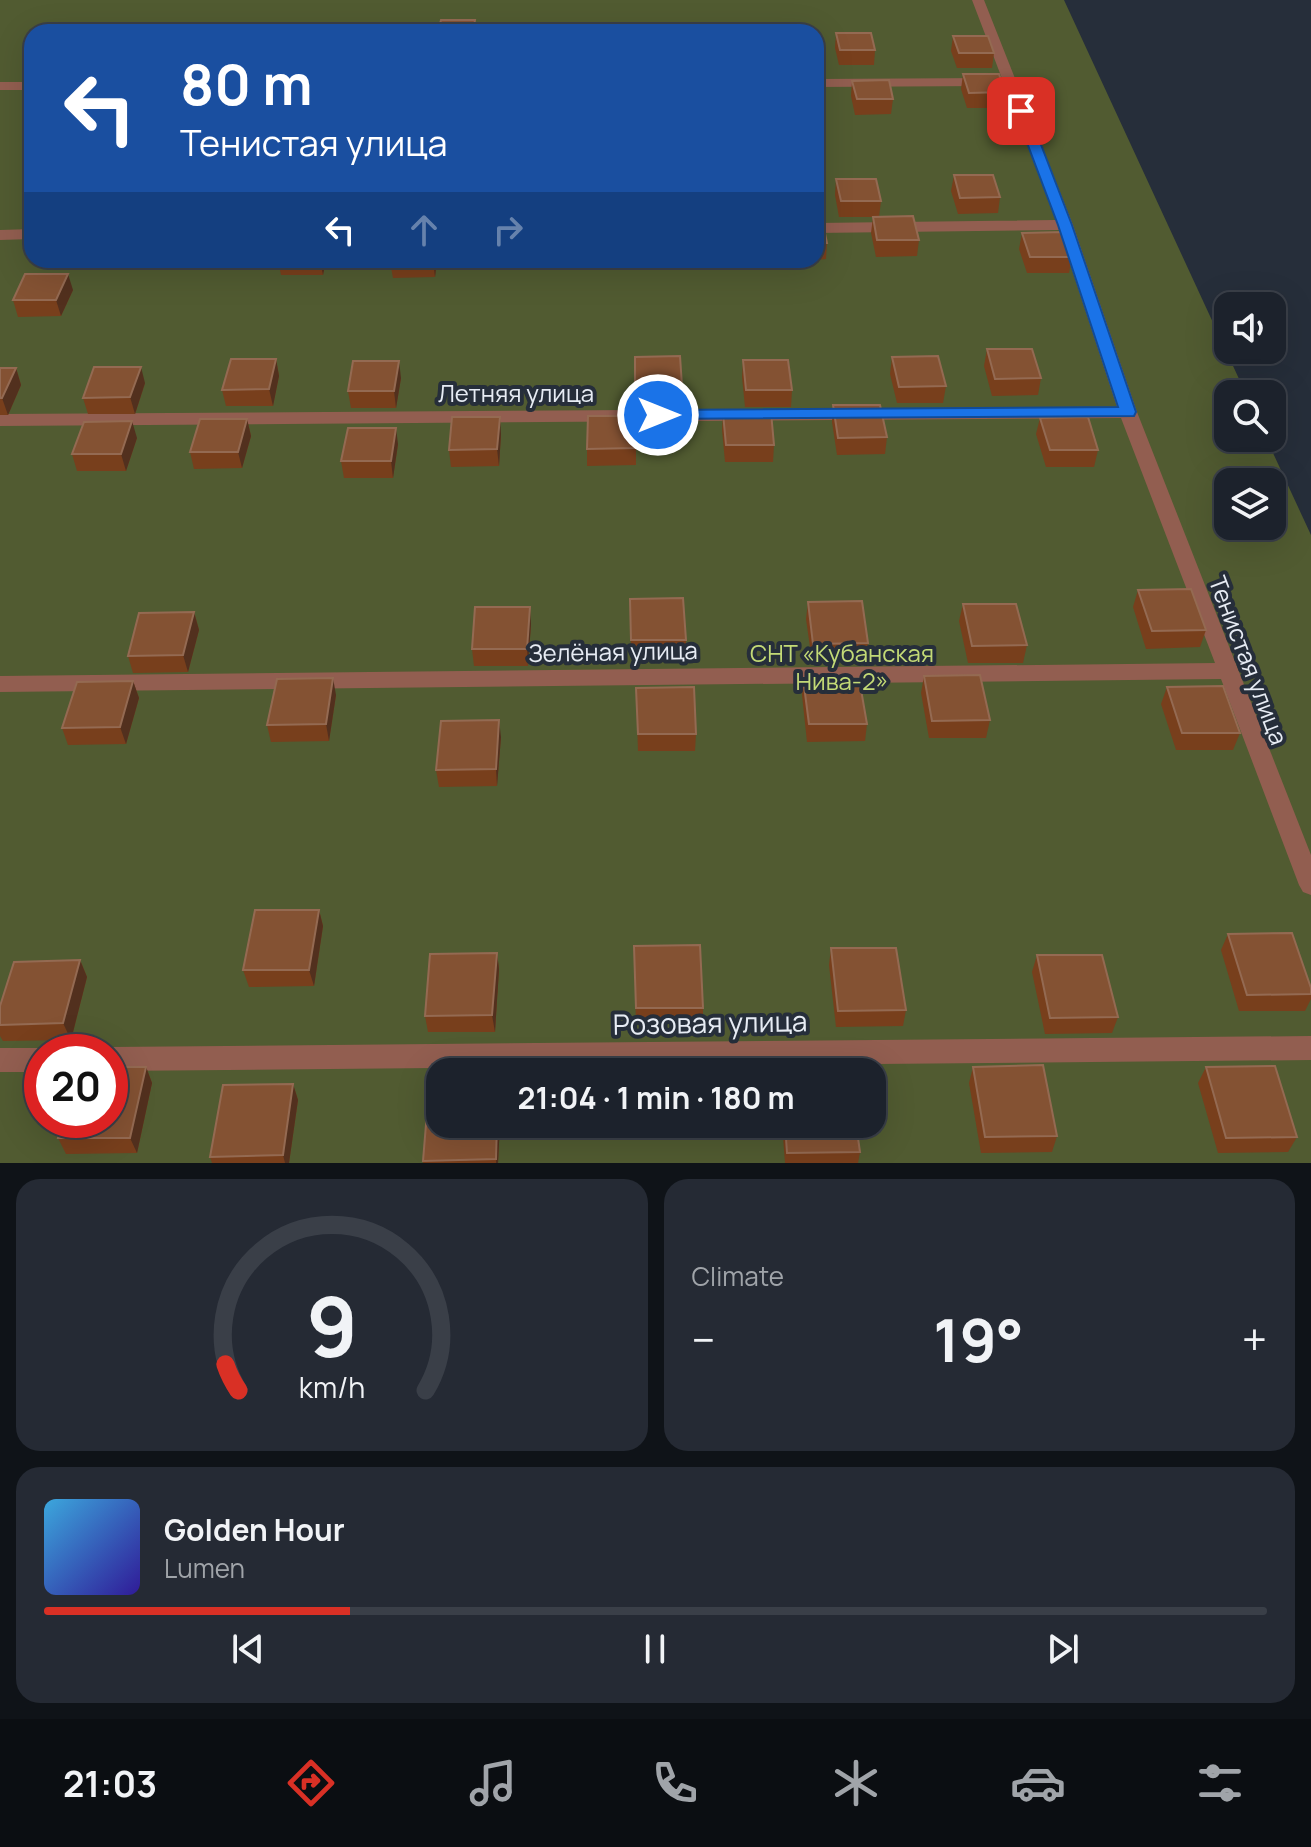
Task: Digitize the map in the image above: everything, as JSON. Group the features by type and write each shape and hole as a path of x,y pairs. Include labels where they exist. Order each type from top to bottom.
{"lane":[{"name":"Тенистая улица","path":"978,0 1065,225 1128,412 1311,885"},
{"path":"824,83 1010,82"},
{"path":"0,86 24,86"},
{"path":"824,228 1065,225"},
{"path":"0,235 24,234"},
{"name":"Летняя улица","path":"0,420 1128,412"},
{"name":"Зелёная улица","path":"0,684 1227,671"},
{"name":"Розовая улица","path":"128,1059 1311,1048"},
{"path":"0,1060 24,1060"}],"green space":[{"name":"СНТ «Кубанская Нива-2»","path":"0,0 1064,0 1214,325 1214,364 1232,364 1240,380 1214,380 1214,452 1272,452 1280,468 1214,468 1214,540 1286,540 1286,481 1311,535 1311,1163 0,1163"}],"building":[{"path":"441,20 475,20 474,24 440,24"},
{"path":"836,33 871,33 875,50 840,50"},
{"path":"953,36 988,36 994,53 959,53"},
{"path":"963,74 999,74 1005,92 969,93"},
{"path":"889,80 893,99 857,99 852,81"},
{"path":"954,175 993,175 1000,197 960,198"},
{"path":"836,179 876,179 881,201 841,201"},
{"path":"913,216 919,240 877,240 873,217"},
{"path":"1063,232 1072,257 1030,257 1022,233"},
{"path":"25,274 68,274 56,300 13,300"},
{"path":"987,349 1032,349 1041,378 995,379"},
{"path":"680,356 682,386 635,387 635,357"},
{"path":"938,356 946,386 899,387 892,357"},
{"path":"231,359 276,359 269,389 222,390"},
{"path":"743,360 788,360 792,390 746,390"},
{"path":"353,361 399,361 394,391 348,391"},
{"path":"94,367 141,367 130,397 83,398"},
{"path":"0,368 16,368 2,398 0,398"},
{"path":"833,405 880,405 887,437 838,438"},
{"path":"771,412 774,445 726,445 723,413"},
{"path":"588,416 636,416 636,448 587,449"},
{"path":"452,417 500,417 497,449 449,450"},
{"path":"1088,417 1098,450 1050,450 1040,418"},
{"path":"200,419 247,419 238,452 190,452"},
{"path":"132,421 121,454 72,454 84,422"},
{"path":"348,428 396,428 391,461 341,461"},
{"path":"1191,589 1206,630 1152,631 1138,590"},
{"path":"683,598 686,640 631,640 630,599"},
{"path":"862,601 868,643 813,644 808,602"},
{"path":"963,604 1016,604 1027,645 972,646"},
{"path":"475,607 530,607 527,649 472,649"},
{"path":"194,612 183,655 128,656 139,613"},
{"path":"980,675 990,720 932,721 924,676"},
{"path":"333,678 326,724 267,725 277,679"},
{"path":"803,678 859,678 867,724 809,724"},
{"path":"133,681 120,727 62,728 77,682"},
{"path":"1223,686 1240,733 1182,733 1167,687"},
{"path":"694,687 696,734 638,734 636,688"},
{"path":"499,720 496,769 436,770 441,721"},
{"path":"255,910 319,910 309,970 243,970"},
{"path":"1292,933 1311,994 1247,995 1228,934"},
{"path":"700,945 703,1008 636,1008 634,946"},
{"path":"831,948 896,948 906,1010 838,1011"},
{"path":"497,953 492,1015 425,1016 430,954"},
{"path":"1037,955 1102,955 1118,1017 1050,1018"},
{"path":"80,960 63,1023 0,1025 0,1006 14,962"},
{"path":"1043,1065 1057,1136 985,1137 973,1067"},
{"path":"1275,1066 1297,1137 1226,1138 1206,1067"},
{"path":"128,1067 146,1067 130,1138"},
{"path":"293,1084 283,1155 210,1157 223,1085"},
{"path":"426,1124 426,1138 497,1138 496,1159 423,1161"},
{"path":"786,1138 858,1138 860,1152 787,1153"}],"route":[{"path":"658,415 1128,412 1065,225 1021,111"}]}
